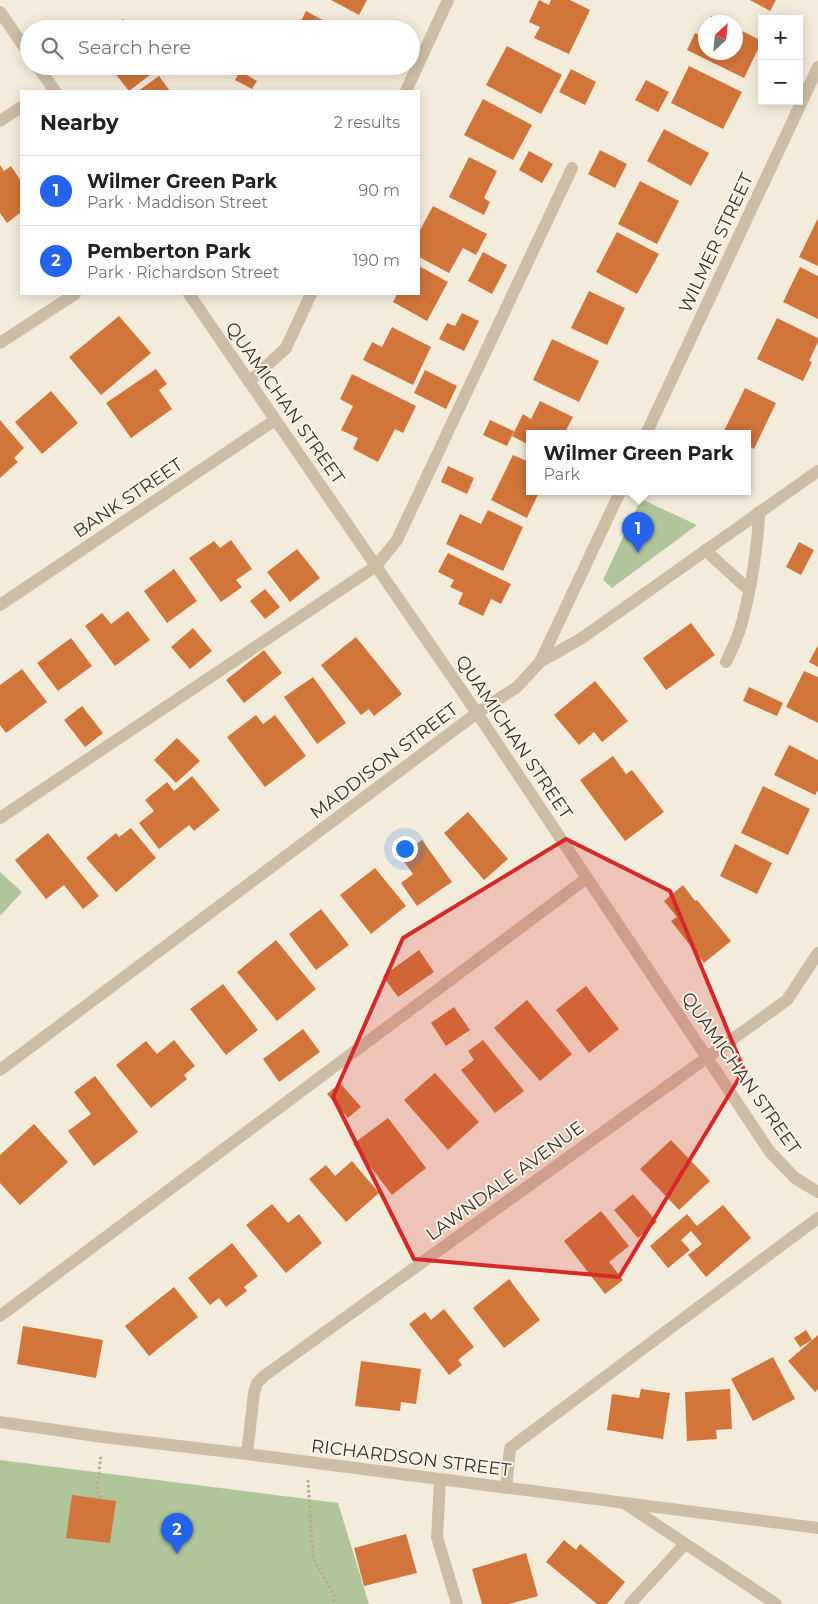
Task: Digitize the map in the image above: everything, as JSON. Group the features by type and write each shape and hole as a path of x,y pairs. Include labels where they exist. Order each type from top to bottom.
{"street":[{"path":"420,61 448,0"},
{"path":"0,12 20,41"},
{"name":"WILMER STREET","path":"648,430 818,66"},
{"path":"42,75 50,90"},
{"path":"406,90 413,75"},
{"path":"0,121 20,107"},
{"path":"0,818 376,566 397,540 572,168"},
{"path":"0,343 73,295"},
{"name":"QUAMICHAN STREET","path":"190,295 477,713 770,1152 795,1178 818,1192"},
{"path":"249,382 286,348 311,295"},
{"name":"BANK STREET","path":"0,605 275,420"},
{"name":"MADDISON STREET","path":"0,1070 477,713 517,687 540,662 582,638 818,471"},
{"path":"540,662 619,495"},
{"path":"726,662 742,624 759,528 759,512"},
{"path":"705,550 749,590"},
{"path":"0,1316 587,878"},
{"name":"LAWNDALE AVENUE","path":"247,1454 254,1393 257,1383 264,1376 787,1000 818,953"},
{"path":"506,1488 510,1448 818,1218"},
{"name":"RICHARDSON STREET","path":"0,1422 103,1437 818,1528"},
{"path":"440,1480 437,1537 457,1604"},
{"path":"624,1503 776,1604"},
{"path":"630,1604 685,1544"}],"path":[{"path":"100,1498 97,1490 103,1437"},
{"path":"307,1462 314,1558 334,1595 334,1604"}],"highlighted area":[{"path":"566,839 670,891 744,1070 619,1277 414,1259 333,1097 403,938"}],"green space":[{"path":"641,499 697,525 612,588 603,580"},
{"path":"0,872 22,892 0,916"},
{"path":"0,1460 338,1503 369,1604 0,1604"}],"building":[{"path":"331,0 367,0 359,15"},
{"path":"539,0 549,5 551,0 570,0 590,10 569,54 534,38 540,27 529,22"},
{"path":"750,0 776,0 770,11"},
{"path":"306,11 322,20 302,20"},
{"path":"743,32 758,39 758,49 744,78 707,60 743,60"},
{"path":"695,33 698,34 698,55 687,50"},
{"path":"507,46 562,75 541,114 486,85"},
{"path":"689,66 742,92 723,129 671,103"},
{"path":"571,69 596,82 585,105 559,92"},
{"path":"116,75 150,75 130,90 128,90"},
{"path":"238,75 247,75 257,81 252,89 235,80"},
{"path":"159,76 169,90 139,90"},
{"path":"646,80 669,92 658,112 635,100"},
{"path":"483,99 532,125 513,160 464,135"},
{"path":"664,129 709,153 691,186 647,161"},
{"path":"600,150 627,164 615,188 588,174"},
{"path":"529,151 553,164 542,183 519,170"},
{"path":"469,157 497,171 484,198 490,202 484,215 449,197"},
{"path":"0,165 4,171 11,166 20,180 20,213 7,223 0,213"},
{"path":"640,181 679,201 657,244 618,224"},
{"path":"433,206 487,234 476,255 463,248 449,273 420,258 420,230"},
{"path":"818,218 818,266 799,257"},
{"path":"617,232 659,254 637,294 596,272"},
{"path":"483,252 507,265 492,294 468,281"},
{"path":"420,267 448,282 427,321 393,302 396,295 420,295"},
{"path":"800,267 818,276 818,319 783,302"},
{"path":"589,291 625,308 607,345 571,328"},
{"path":"462,313 479,321 464,351 439,339 447,323 455,326"},
{"path":"119,316 151,353 101,395 69,357"},
{"path":"777,318 818,338 809,361 812,362 803,381 757,359"},
{"path":"392,327 431,347 413,385 363,360 372,342 382,347"},
{"path":"552,339 599,361 579,402 533,380"},
{"path":"156,369 167,384 159,390 172,409 131,438 106,403"},
{"path":"425,370 457,386 446,409 414,393"},
{"path":"352,374 416,406 403,433 395,429 378,462 353,449 358,438 341,430 353,406 340,399"},
{"path":"745,388 776,403 754,449 751,447 751,430 724,430"},
{"path":"51,391 78,423 42,454 15,422"},
{"path":"540,401 573,417 566,430 526,430 526,443 512,436 523,414 531,419"},
{"path":"0,420 24,448 14,458 18,462 0,478"},
{"path":"490,420 514,431 507,446 483,435"},
{"path":"513,455 526,461 526,495 538,495 527,518 491,500"},
{"path":"448,466 474,478 467,494 441,482"},
{"path":"488,510 523,527 503,571 446,544 460,514 481,524"},
{"path":"231,540 252,569 236,580 242,587 221,602 189,558 214,541 220,548"},
{"path":"799,542 814,550 801,575 786,567"},
{"path":"297,549 320,578 290,602 267,572"},
{"path":"448,553 511,584 501,604 491,599 483,616 458,604 463,593 450,587 454,580 438,572"},
{"path":"174,569 197,601 167,623 144,591"},
{"path":"265,589 280,607 265,619 250,601"},
{"path":"128,611 150,640 115,666 85,626 102,613 111,624"},
{"path":"691,623 715,655 666,690 643,658"},
{"path":"193,628 212,651 190,669 171,647"},
{"path":"356,637 402,694 374,716 369,709 361,715 321,665"},
{"path":"71,638 92,666 58,691 37,663"},
{"path":"818,645 818,667 809,662"},
{"path":"264,650 282,673 244,703 226,680"},
{"path":"22,669 47,702 6,733 0,725 0,685"},
{"path":"804,671 818,677 818,723 786,707"},
{"path":"313,677 346,723 317,744 284,697"},
{"path":"595,681 628,721 602,742 594,732 579,745 554,715"},
{"path":"749,687 783,703 777,716 743,701"},
{"path":"82,706 103,733 85,747 64,720"},
{"path":"256,715 263,724 275,715 306,756 265,787 227,737"},
{"path":"177,738 200,761 176,783 154,760"},
{"path":"789,745 818,760 818,790 815,795 774,775"},
{"path":"613,756 626,774 632,770 664,812 625,841 580,780"},
{"path":"192,776 220,810 194,831 189,825 159,849 139,823 154,811 145,800 167,782 174,791"},
{"path":"763,786 810,809 788,855 741,833"},
{"path":"468,812 508,859 484,880 444,833"},
{"path":"131,828 156,858 116,892 86,858 116,833 119,837"},
{"path":"48,833 99,896 83,909 64,885 46,899 15,860"},
{"path":"422,840 452,882 417,906 401,883 413,874 400,856"},
{"path":"735,844 772,863 757,894 720,876"},
{"path":"375,868 406,906 371,934 340,895"},
{"path":"683,885 731,941 704,963 671,921 677,917 664,901"},
{"path":"321,909 349,945 316,970 289,934"},
{"path":"276,940 316,989 277,1021 237,972"},
{"path":"419,950 434,972 398,997 383,976"},
{"path":"223,984 258,1030 226,1055 190,1009"},
{"path":"586,986 619,1029 589,1053 556,1010"},
{"path":"527,1000 572,1054 540,1081 494,1028"},
{"path":"454,1007 470,1030 446,1046 431,1023"},
{"path":"303,1029 320,1052 279,1082 263,1059"},
{"path":"174,1040 195,1066 184,1075 187,1079 151,1108 116,1065 146,1041 157,1054"},
{"path":"483,1040 524,1091 495,1113 461,1070 474,1060 468,1051"},
{"path":"435,1073 479,1122 448,1150 404,1100"},
{"path":"95,1076 138,1132 94,1166 68,1131 91,1114 74,1092"},
{"path":"340,1083 361,1107 348,1118 327,1094"},
{"path":"388,1118 426,1168 392,1195 353,1144"},
{"path":"34,1124 68,1162 20,1205 0,1183 0,1155"},
{"path":"671,1140 710,1181 679,1210 640,1169"},
{"path":"352,1161 379,1193 346,1222 309,1179 326,1165 335,1176"},
{"path":"633,1194 657,1222 638,1238 614,1210"},
{"path":"272,1204 288,1223 299,1214 322,1243 286,1273 246,1225"},
{"path":"723,1205 751,1238 706,1277 688,1255 702,1244 691,1231 681,1240 690,1250 668,1268 650,1246 687,1214 697,1226"},
{"path":"601,1211 629,1246 609,1262 623,1280 605,1294 564,1241"},
{"path":"232,1243 258,1276 244,1287 247,1291 226,1307 219,1298 210,1305 188,1278"},
{"path":"509,1279 540,1320 504,1348 473,1308"},
{"path":"174,1287 198,1317 149,1356 125,1326"},
{"path":"444,1309 474,1347 458,1360 462,1365 449,1375 409,1324 425,1312 431,1320"},
{"path":"23,1326 103,1340 96,1378 17,1364"},
{"path":"806,1330 812,1340 800,1347 794,1338"},
{"path":"818,1335 818,1389 815,1392 788,1361"},
{"path":"773,1357 795,1399 753,1421 731,1379"},
{"path":"361,1361 421,1369 416,1404 401,1402 400,1411 355,1406"},
{"path":"641,1389 670,1393 663,1439 607,1430 612,1394 639,1398"},
{"path":"730,1389 732,1429 716,1430 717,1439 687,1441 685,1392"},
{"path":"72,1495 116,1501 110,1543 66,1538"},
{"path":"406,1534 417,1573 364,1586 354,1548"},
{"path":"564,1540 576,1550 580,1544 625,1582 607,1604 597,1604 546,1562"},
{"path":"526,1553 538,1596 509,1604 482,1604 472,1569"}],"place":[{"name":"Wilmer Green Park","path":"638,553"},
{"name":"Pemberton Park","path":"177,1554"}]}
